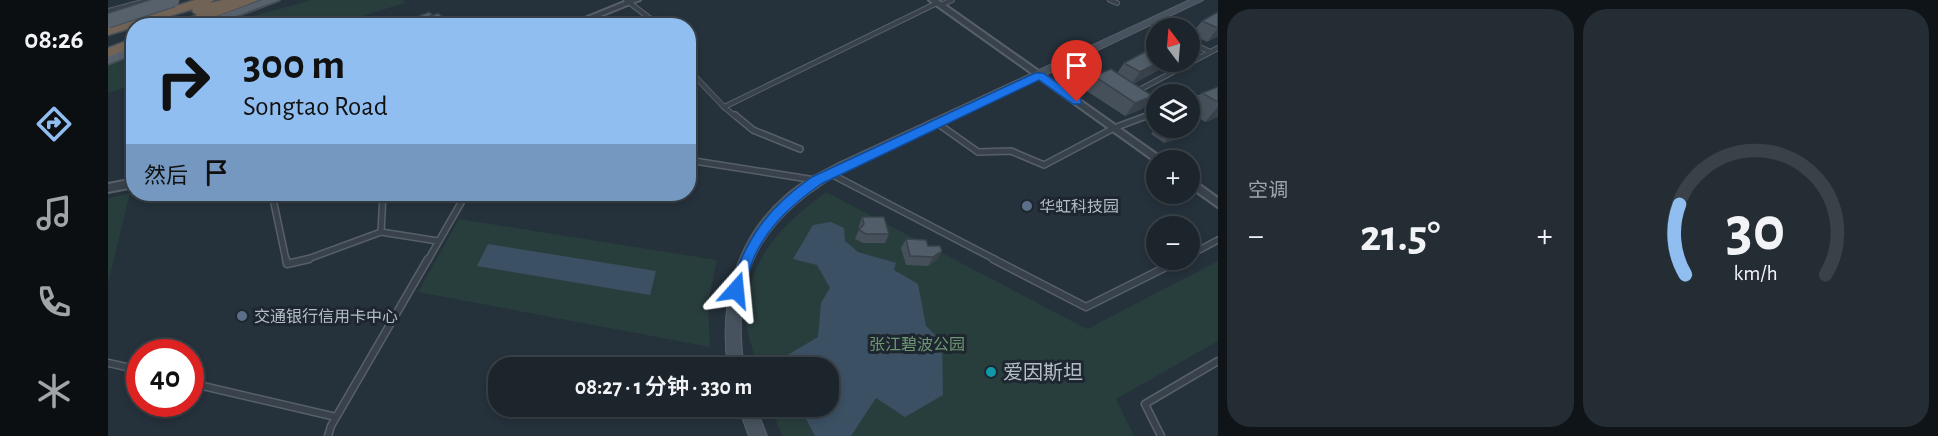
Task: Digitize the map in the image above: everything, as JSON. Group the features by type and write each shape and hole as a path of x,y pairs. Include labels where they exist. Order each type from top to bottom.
{"highway":[{"path":"111,14 182,0"},
{"path":"150,18 208,0"},
{"path":"177,18 235,0"},
{"path":"200,18 253,0"},
{"path":"108,31 126,25"},
{"path":"108,39 126,33"},
{"path":"108,55 126,45"}],"main road":[{"path":"111,14 160,0"},
{"path":"111,14 173,0"},
{"path":"220,18 273,0"},
{"path":"108,55 126,51"}],"street":[{"path":"1160,18 1198,0"},
{"path":"588,18 630,1"},
{"path":"937,3 1146,151"},
{"path":"735,357 732,310 748,254 777,211 817,180 1146,25"},
{"path":"108,188 126,185"},
{"path":"1200,190 1218,203"},
{"path":"750,417 758,436"}],"lane":[{"path":"111,14 150,0"},
{"path":"724,107 937,3 952,0"},
{"path":"1110,0 1117,3"},
{"path":"630,1 650,18"},
{"path":"1200,47 1210,52"},
{"path":"1150,84 1218,48"},
{"path":"696,77 724,107 753,130 800,149"},
{"path":"1146,86 1141,89 1143,98 1146,100"},
{"path":"1200,97 1209,94"},
{"path":"937,123 978,152 1011,151 1044,165 1114,129 1146,117"},
{"path":"696,161 817,180"},
{"path":"829,174 1086,307 1160,270"},
{"path":"274,201 287,264 303,261 381,232 438,241"},
{"path":"381,232 383,201"},
{"path":"328,436 336,417 462,201"},
{"path":"1200,250 1218,240"},
{"path":"1161,436 1145,405 1218,361"},
{"path":"108,363 126,367"},
{"path":"204,386 336,417"}],"green space":[{"path":"312,0 403,0 405,3 355,18 246,18"},
{"path":"126,58 126,87 108,93 108,65"},
{"name":"张江碧波公园","path":"826,192 1087,329 1218,261 1218,341 1116,399 1134,436 783,436 774,417 839,417 839,357 755,357 746,324 748,297 760,261 782,230"},
{"path":"126,194 126,201 128,201 108,283 108,198"},
{"path":"459,219 717,260 708,302 710,347 418,292"}],"water":[{"path":"831,222 844,228 845,241 858,252 896,263 894,270 918,284 926,326 942,342 943,395 905,417 876,398 851,436 815,436 805,417 839,417 839,357 786,356 818,337 821,303 830,288 817,265 793,259 813,225"},
{"path":"488,244 656,271 650,295 477,266"}],"building":[{"path":"429,12 433,15 425,18 414,18"},
{"path":"1218,12 1218,28 1202,21"},
{"path":"438,13 444,18 426,18"},
{"path":"1146,51 1146,69 1140,72 1124,63"},
{"path":"1111,69 1146,92 1146,99 1135,103 1094,76"},
{"path":"1218,87 1218,102 1202,93"},
{"path":"862,217 884,217 889,234 866,234 859,230 864,224"},
{"path":"906,239 926,240 928,246 940,246 942,251 933,257 910,256"}],"place":[{"name":"华虹科技园","path":"1027,206"},
{"name":"交通银行信用卡中心","path":"242,316"},
{"name":"爱因斯坦","path":"991,372"}],"route":[{"path":"736,290 748,254 767,224 790,199 817,180 1039,75 1077,102"}]}
